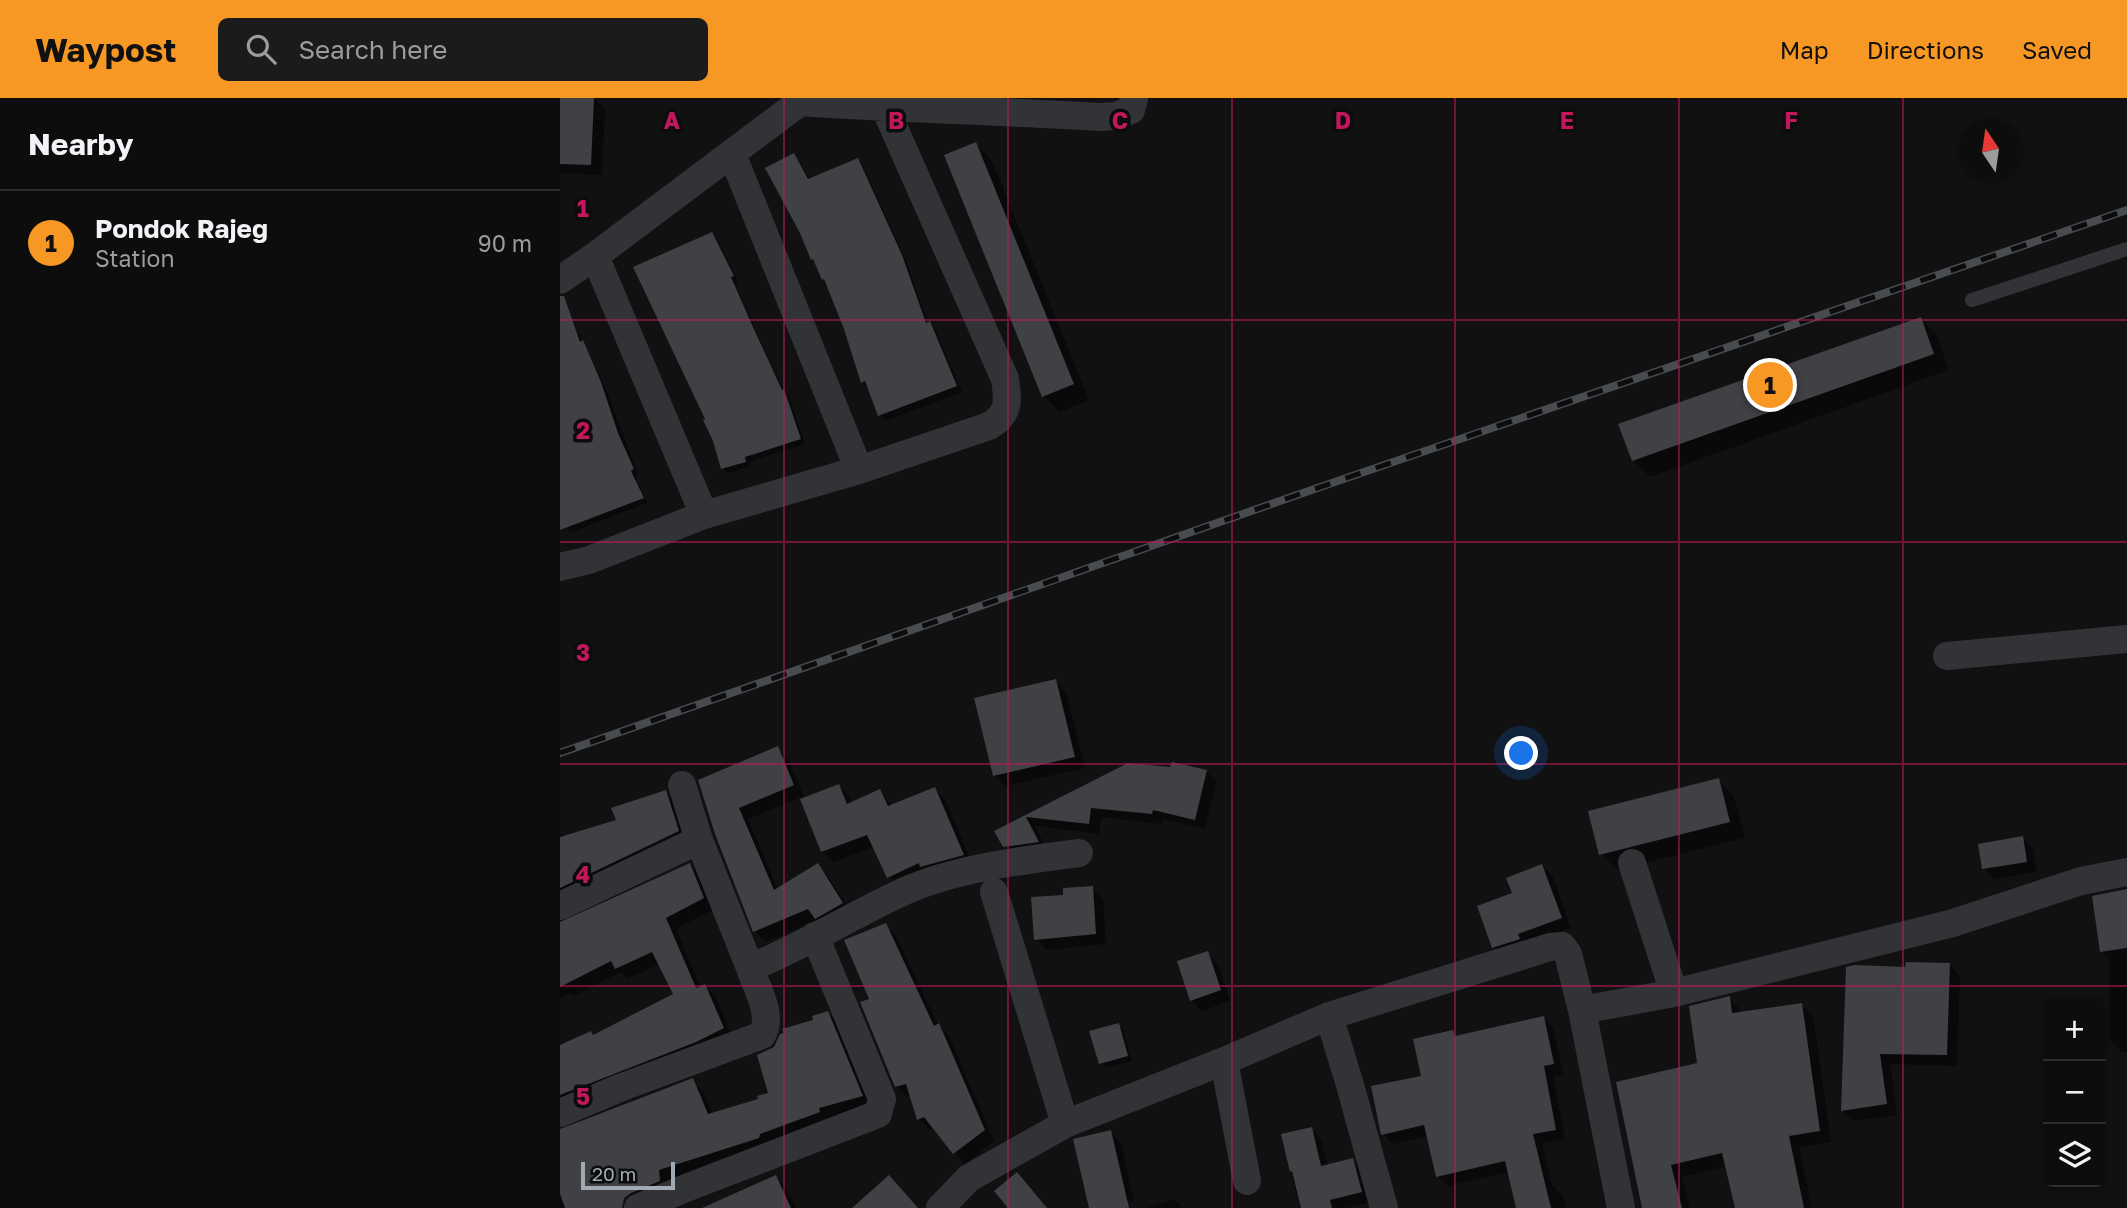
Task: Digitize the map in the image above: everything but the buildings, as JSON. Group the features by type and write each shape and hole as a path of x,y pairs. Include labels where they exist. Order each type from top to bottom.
{"street":[{"path":"560,280 732,154 800,100 885,108 967,104 1116,116 1131,110 1134,98"},
{"path":"560,567 589,560 704,515 859,470 989,426 1001,419 1005,412 1007,396 1005,379 885,108"},
{"path":"732,154 859,470"},
{"path":"595,256 704,515"},
{"path":"1947,656 2127,639"},
{"path":"560,1113 762,1035 766,1027 765,1013 750,968 699,840 682,785"},
{"path":"560,906 699,840"},
{"path":"750,968 910,888 987,866 1079,853"},
{"path":"1632,863 1674,993"},
{"path":"1582,1010 1674,993 1953,923 2081,881 2127,872"},
{"path":"994,892 1065,1124"},
{"path":"638,1208 878,1115 882,1099 815,936"},
{"path":"940,1208 969,1178 1065,1124 1329,1016 1550,947 1562,946 1568,954 1582,1010 1621,1208"},
{"path":"1329,1016 1384,1208"},
{"path":"1224,1061 1247,1181"}],"lane":[{"path":"1972,300 2127,249"}],"railway":[{"path":"560,753 1297,495 2127,210"}],"place":[{"name":"Pondok Rajeg","path":"1770,385"}]}
